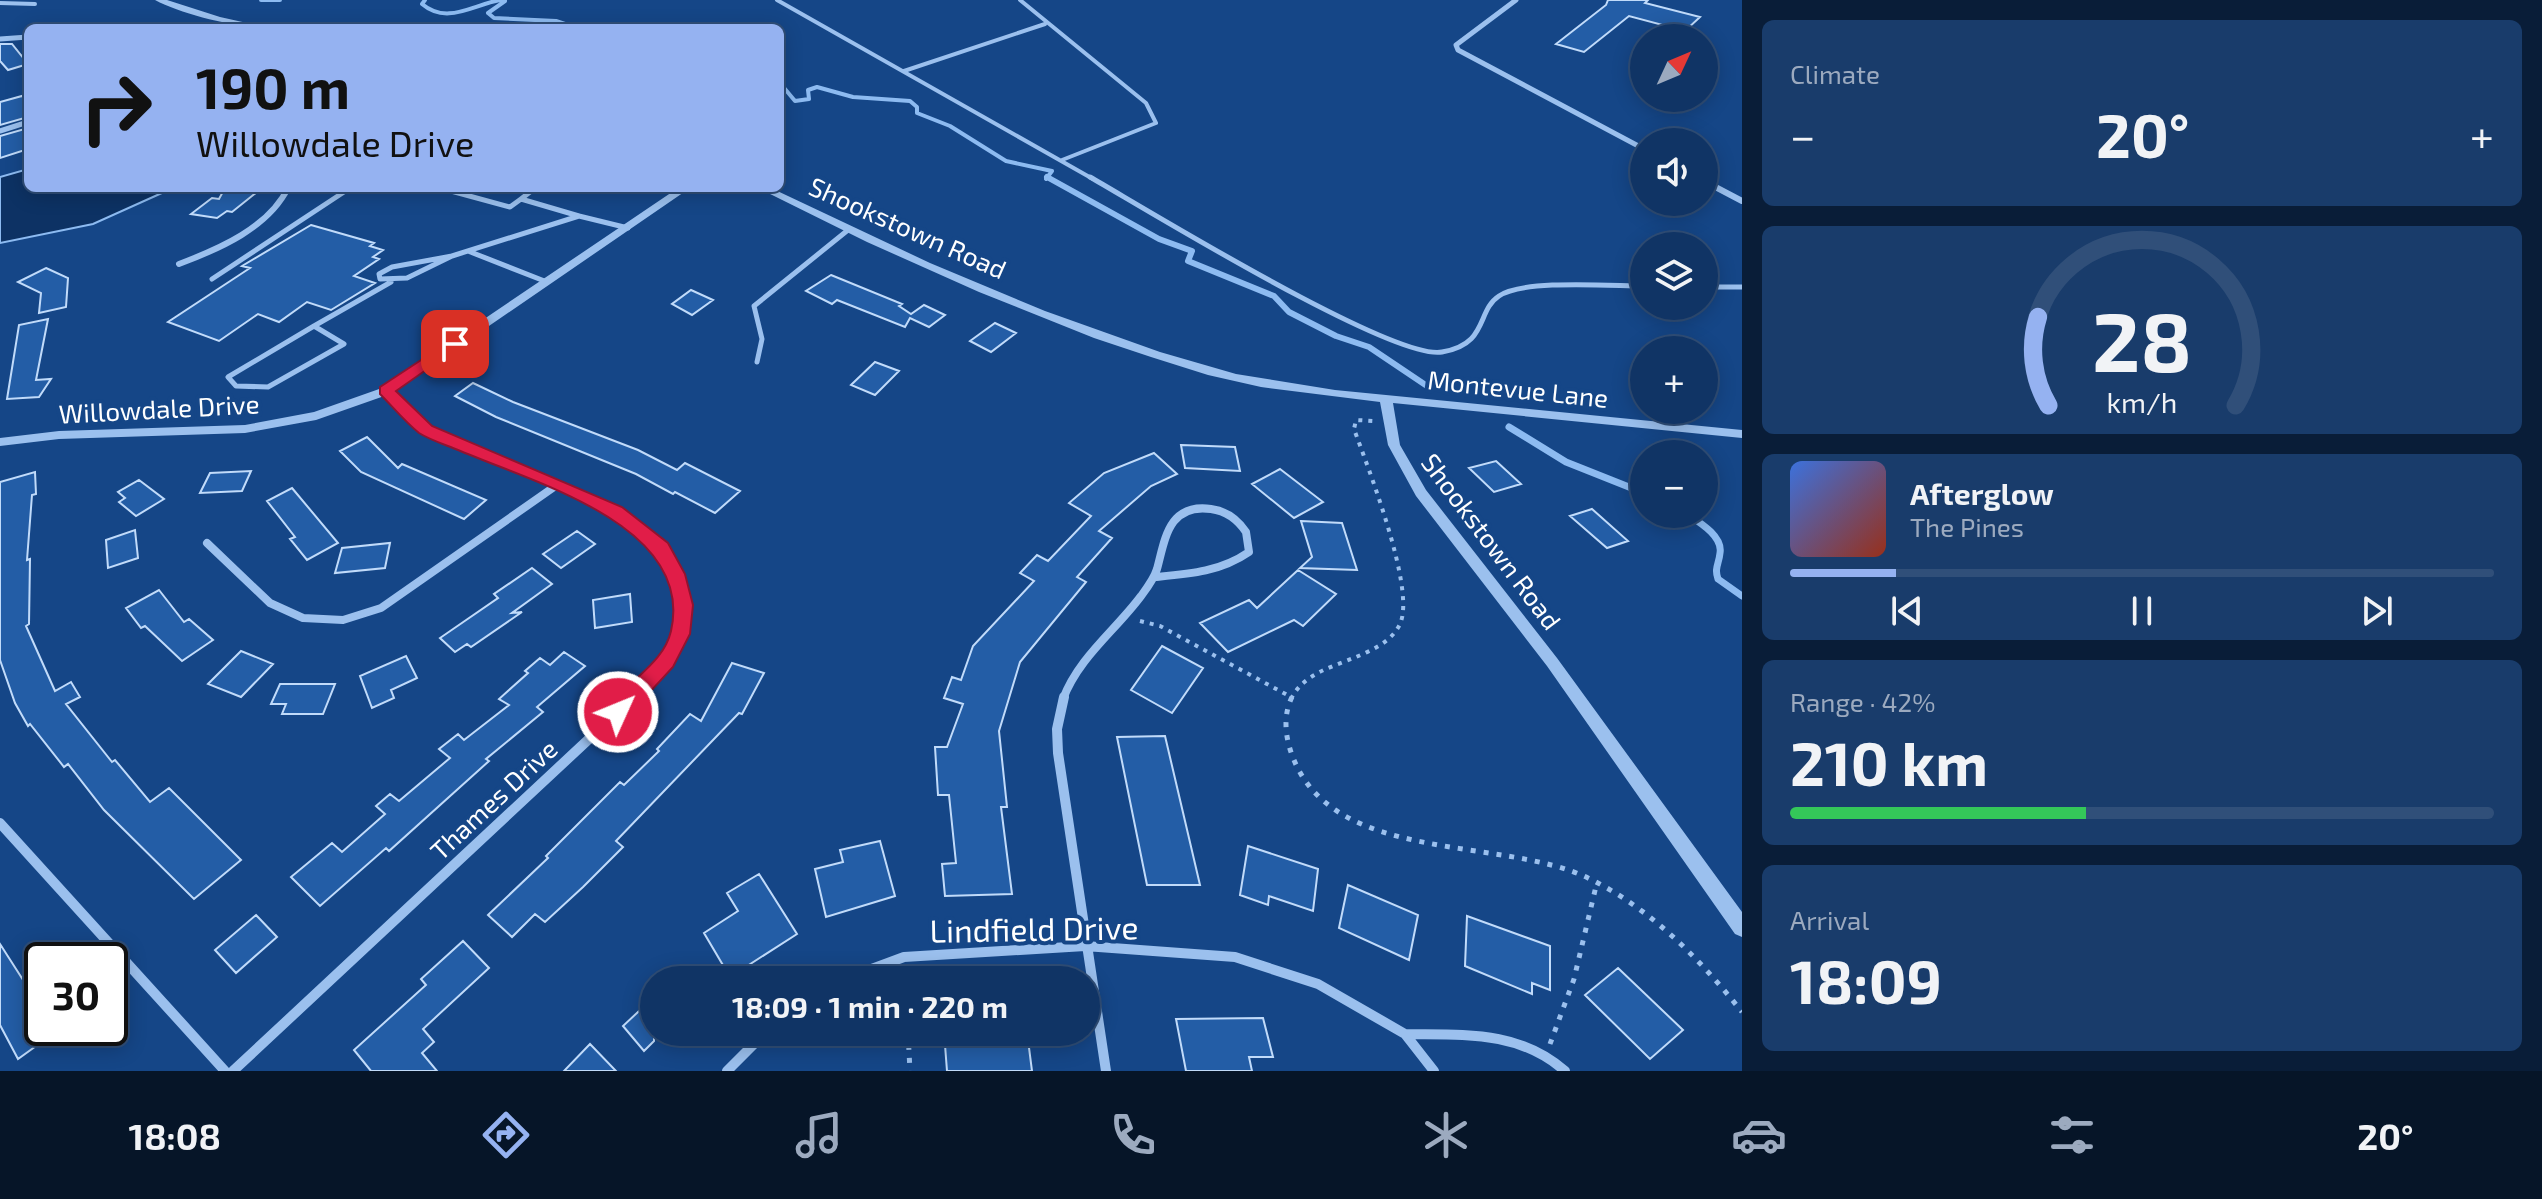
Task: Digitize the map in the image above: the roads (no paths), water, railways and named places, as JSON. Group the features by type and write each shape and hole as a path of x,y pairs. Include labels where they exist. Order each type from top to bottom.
{"street":[{"path":"159,0 245,24"},
{"path":"1516,0 1456,45 1458,50 1630,142"},
{"path":"0,39 24,37"},
{"path":"0,131 24,123"},
{"path":"1718,188 1742,201"},
{"path":"179,264 226,243 266,215 285,192"},
{"name":"Willowdale Drive","path":"0,442 59,435 245,429 316,416 386,391 679,192"},
{"name":"Shookstown Road","path":"771,192 848,230 1058,318 1214,373 1300,389 1386,399 1394,445 1421,493 1543,649 1742,928"},
{"name":"Thames Drive","path":"233,1071 607,723 666,661 681,634 683,605 676,574 661,548 616,511 426,430 386,391"},
{"name":"Montevue Lane","path":"1386,399 1742,434"},
{"path":"207,543 270,603 303,618 343,620 381,608 554,487"},
{"path":"1106,1071 1085,946 1057,728 1067,689 1085,657 1155,577 1158,548 1168,529 1183,514 1202,508 1224,512 1242,525 1251,538 1249,552 1235,563 1209,573 1155,577"},
{"path":"0,823 225,1071"},
{"name":"Lindfield Drive","path":"880,966 904,957 1085,946 1235,957 1318,984 1405,1034 1434,1071"},
{"name":"Lindfield Drive","path":"1405,1034 1502,1037 1550,1054 1565,1071"},
{"path":"727,1071 752,1046"}],"lane":[{"path":"10,3 15,0"},
{"path":"777,0 1312,303 1422,353 1444,352 1476,337 1496,297 1509,291 1565,285 1630,286"},
{"path":"1020,0 1045,24 1146,103 1156,123 1062,160"},
{"path":"0,3 35,4"},
{"path":"904,71 1045,24"},
{"path":"212,279 344,192"},
{"path":"455,192 510,207 530,192"},
{"path":"521,199 628,228"},
{"path":"314,326 344,344 268,387 236,386 228,377 314,326 391,282 452,256 579,216"},
{"path":"757,362 762,339 754,306 848,230"},
{"path":"468,251 548,282"},
{"path":"391,282 380,279 379,274 392,267 452,256"},
{"path":"1718,287 1742,287"}],"water":[{"path":"24,170 24,192 164,192 93,224 0,243 0,177"}],"waterway":[{"path":"261,0 280,0"},
{"path":"425,0 422,4 441,13 460,12 500,0 505,1 488,13 494,18 565,24"},
{"path":"784,88 795,101 809,99 808,90 817,87 853,97 910,101 917,107 917,113 950,126 1006,161 1052,171 1047,177"},
{"path":"1047,177 1159,239 1192,251 1188,261 1274,296 1289,312 1336,336 1369,347 1430,388"},
{"path":"1509,427 1566,462 1630,487"},
{"path":"1706,528 1720,547 1718,579 1742,596"}]}
